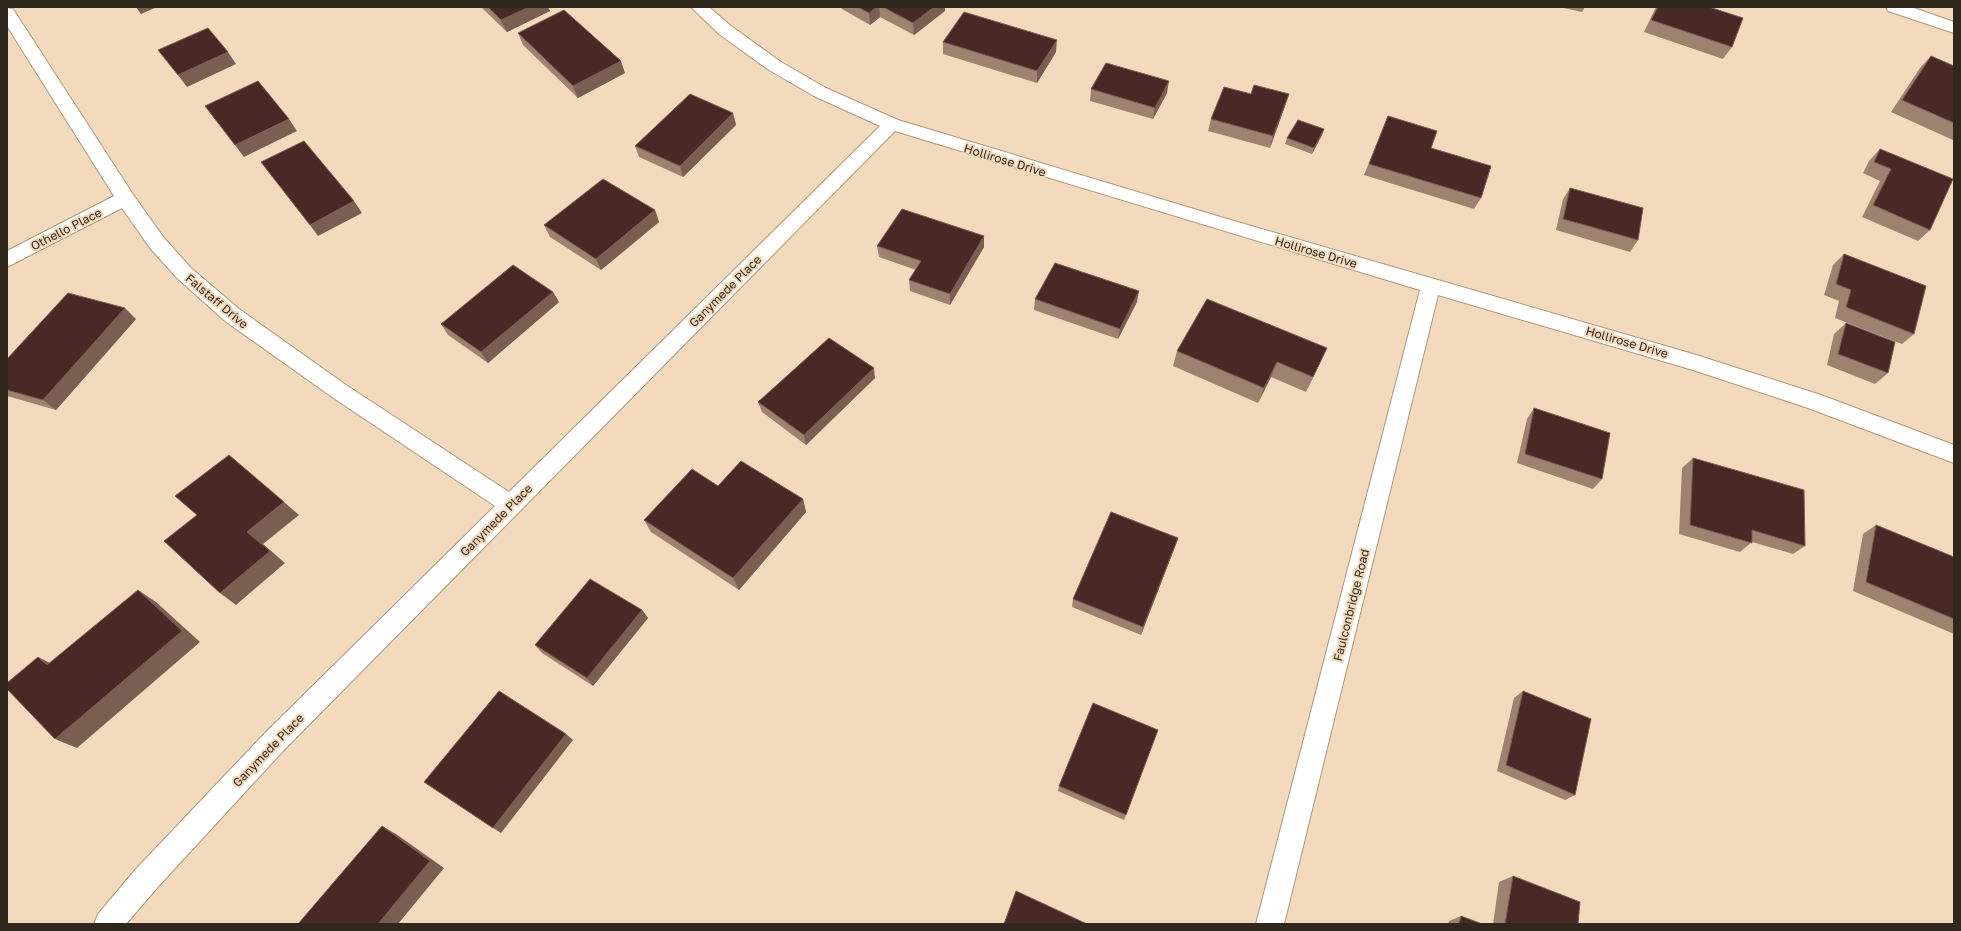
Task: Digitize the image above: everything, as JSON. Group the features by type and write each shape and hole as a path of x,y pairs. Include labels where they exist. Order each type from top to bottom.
{"street":[{"name":"Hollirose Drive","path":"699,7 725,30 775,66 820,92 892,124 1216,223 1700,364 1812,400 1954,454"},
{"path":"1894,7 1954,28"},
{"name":"Falstaff Drive","path":"7,13 125,198 157,243 184,274 232,315 339,391 511,504"},
{"name":"Ganymede Place","path":"108,924 146,879 274,742 892,124"},
{"name":"Othello Place","path":"7,260 125,198"},
{"name":"Faulconbridge Road","path":"1270,924 1431,285"}],"building":[{"path":"488,7 529,7 501,20"},
{"path":"858,7 877,7 869,13"},
{"path":"883,7 934,7 913,23"},
{"path":"1658,7 1709,7 1743,18 1732,47 1651,20"},
{"path":"564,10 621,61 573,86 518,33"},
{"path":"964,12 1057,40 1037,71 943,42"},
{"path":"208,28 228,52 178,75 158,50"},
{"path":"1931,56 1954,66 1954,123 1902,100"},
{"path":"1106,63 1169,81 1155,108 1091,89"},
{"path":"258,81 289,119 235,145 205,106"},
{"path":"1254,85 1289,94 1273,136 1211,119 1224,87 1251,94"},
{"path":"690,94 733,113 680,166 635,146"},
{"path":"1388,116 1437,131 1431,148 1491,166 1481,198 1369,164"},
{"path":"1298,120 1324,129 1314,148 1287,138"},
{"path":"304,141 354,201 310,225 261,162"},
{"path":"1880,149 1953,179 1930,230 1873,205 1891,169 1874,162"},
{"path":"603,179 655,210 596,259 544,225"},
{"path":"1570,188 1643,208 1638,240 1563,219"},
{"path":"902,209 984,236 950,294 909,280 921,261 877,246"},
{"path":"1844,254 1926,286 1914,334 1846,307 1851,290 1836,284"},
{"path":"1055,263 1139,291 1120,329 1035,299"},
{"path":"513,265 553,292 481,352 441,324"},
{"path":"68,293 125,308 43,400 7,390 7,359"},
{"path":"1207,299 1327,348 1313,377 1277,362 1264,388 1177,351"},
{"path":"1846,323 1895,342 1888,373 1838,354"},
{"path":"829,338 874,368 804,435 758,402"},
{"path":"1534,408 1610,433 1602,479 1525,454"},
{"path":"229,455 284,502 247,532 270,551 220,593 164,541 197,515 175,496"},
{"path":"1693,458 1804,490 1805,546 1752,530 1752,543 1690,525"},
{"path":"741,461 803,499 733,578 644,520 692,469 718,486"},
{"path":"1111,512 1178,538 1143,627 1073,599"},
{"path":"1876,525 1954,557 1954,619 1866,582"},
{"path":"590,579 642,610 587,678 535,645"},
{"path":"138,590 182,631 55,739 7,689 7,683 38,657 47,665"},
{"path":"499,691 566,734 493,828 424,782"},
{"path":"1523,691 1591,719 1575,795 1506,765"},
{"path":"1093,703 1158,730 1126,815 1059,786"},
{"path":"382,826 430,861 378,924 298,924"},
{"path":"1513,876 1580,902 1578,924 1505,924"},
{"path":"1016,891 1087,924 1004,924"},
{"path":"1461,916 1482,924 1459,924"}]}
